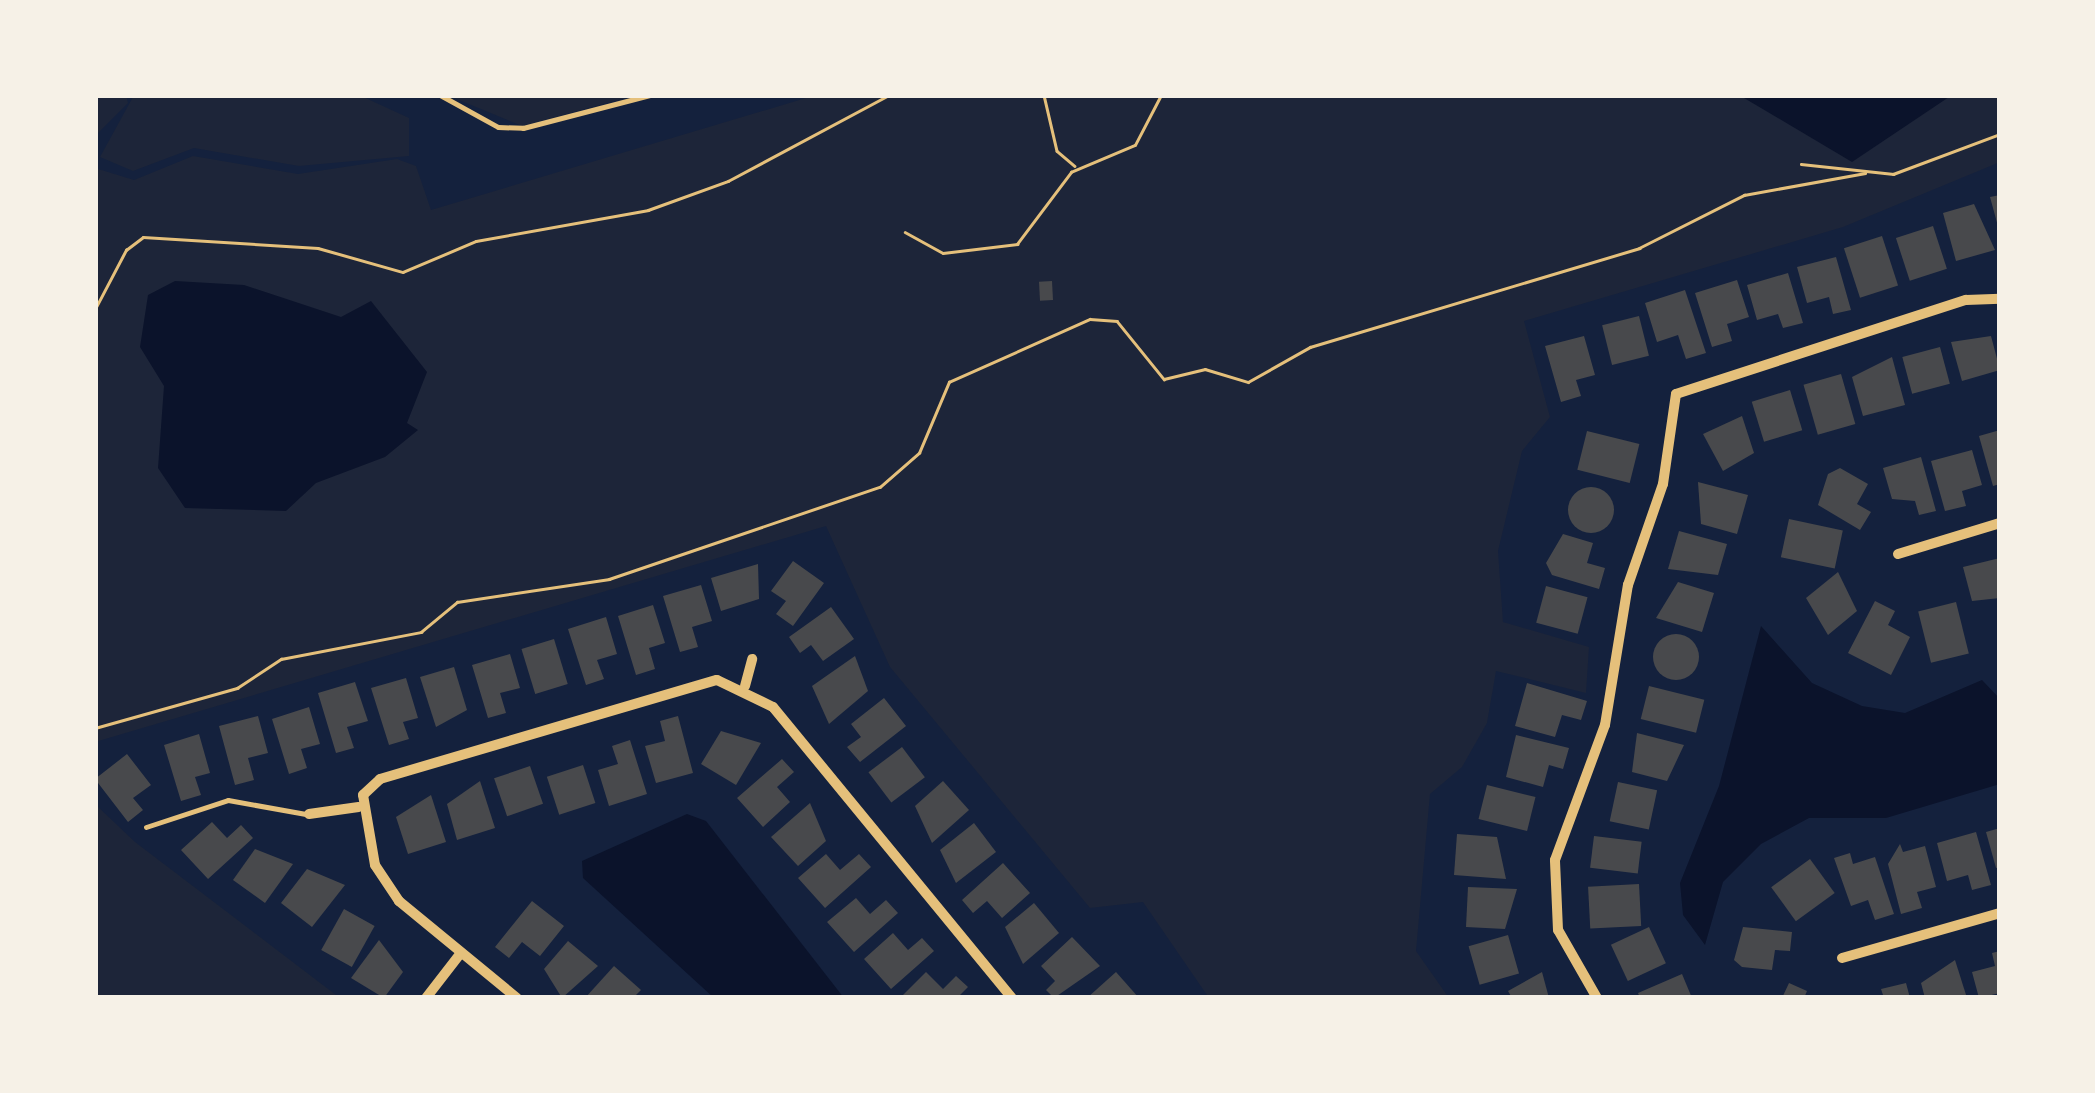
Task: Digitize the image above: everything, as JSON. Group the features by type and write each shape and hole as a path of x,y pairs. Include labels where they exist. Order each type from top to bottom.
{"street":[{"path":"1597,998 1558,930 1555,860 1605,725 1628,585 1663,484 1676,394 1966,300 2000,299"},
{"path":"1898,554 2000,523"},
{"path":"746,686 752,660"},
{"path":"309,814 359,807 380,779 717,680 746,686 773,707 1012,998"},
{"path":"359,807 375,865 399,901 517,998"},
{"path":"1842,958 2000,912"},
{"path":"426,998 460,954"}],"lane":[{"path":"440,95 498,127 523,128 650,95"},
{"path":"146,828 228,800 309,814"}],"path":[{"path":"95,309 126,250 143,237 318,248 403,272 476,241 648,210 728,181 889,95"},
{"path":"1044,95 1061,158 1080,166"},
{"path":"904,232 944,253 1001,251 1037,227 1080,166 1134,145 1161,95"},
{"path":"95,728 236,688 281,659 421,632 457,602 609,579 880,487 919,453 950,382 1090,319 1117,322 1164,380 1205,369 1248,382 1301,350 1638,248 1744,195 1865,173 1914,169 2000,134"},
{"path":"1801,164 1865,173"}],"shaded area":[{"path":"95,95 126,95 128,103 95,136"},
{"path":"134,95 359,95 409,118 409,156 299,166 194,148 133,171 100,157"},
{"path":"447,95 637,95 522,126"},
{"path":"816,95 2000,95 2000,162 1843,227 1524,321 1550,417 1522,451 1498,551 1503,622 1589,647 1586,693 1496,671 1487,723 1462,767 1430,794 1416,951 1449,998 1209,998 1143,902 1090,908 890,667 826,526 95,742 95,168 134,180 193,156 298,174 397,159 416,166 431,210"},
{"path":"1739,95 1952,95 1852,162"},
{"path":"175,281 244,285 341,317 371,301 427,372 407,423 418,430 385,457 316,483 286,511 185,508 158,468 164,386 140,347 148,295"},
{"path":"1761,626 1812,683 1862,706 1905,713 1982,680 2000,699 2000,784 1886,818 1809,818 1761,844 1723,882 1705,945 1683,915 1680,883 1719,786"},
{"path":"95,804 135,842 340,998 95,998"},
{"path":"687,814 706,821 844,998 714,998 583,878 582,861"}],"building":[{"path":"2000,195 2000,230 1999,230 1990,197"},
{"path":"1974,204 1995,250 1956,261 1943,213"},
{"path":"1933,226 1947,269 1910,281 1896,238"},
{"path":"1882,236 1898,285 1860,298 1844,248"},
{"path":"1836,257 1851,310 1833,314 1829,297 1807,303 1797,267"},
{"path":"1788,273 1803,323 1783,328 1778,314 1757,320 1747,285"},
{"path":"1737,280 1749,317 1727,324 1732,341 1712,347 1695,293"},
{"path":"1052,281 1053,300 1040,301 1039,282"},
{"path":"1685,290 1706,353 1686,359 1678,335 1657,342 1645,303"},
{"path":"1639,316 1649,356 1612,365 1602,325"},
{"path":"1584,336 1595,375 1576,380 1581,396 1561,402 1545,346"},
{"path":"1991,336 2000,370 1962,381 1951,342"},
{"path":"1940,347 1950,384 1912,394 1902,357"},
{"path":"1892,357 1905,405 1863,416 1852,377"},
{"path":"1841,374 1855,424 1818,435 1804,385"},
{"path":"1790,390 1802,430 1764,442 1752,402"},
{"path":"1742,416 1754,453 1723,471 1703,434"},
{"path":"2000,430 2000,484 1993,486 1979,436"},
{"path":"1587,431 1639,444 1630,483 1577,470"},
{"path":"1972,450 1982,485 1962,491 1966,506 1945,511 1931,461"},
{"path":"1921,457 1936,511 1919,515 1915,501 1892,499 1883,468"},
{"path":"1840,468 1868,484 1857,504 1871,512 1860,530 1818,505 1828,474"},
{"path":"1698,482 1748,495 1737,534 1701,524"},
{"path":"1591,487 1607,494 1614,510 1607,526 1591,533 1575,526 1568,510 1575,494"},
{"path":"1789,519 1843,530 1835,569 1781,557"},
{"path":"1679,531 1727,544 1718,575 1668,569"},
{"path":"1563,534 1593,543 1587,563 1605,568 1599,589 1552,575 1546,563"},
{"path":"2000,558 2000,598 1972,601 1963,567"},
{"path":"793,561 824,583 793,626 776,614 786,601 771,591"},
{"path":"758,564 759,599 721,611 711,578"},
{"path":"1838,572 1857,611 1828,635 1806,598"},
{"path":"1678,582 1714,593 1702,632 1656,618"},
{"path":"701,585 712,621 692,627 698,647 680,652 663,596"},
{"path":"1546,586 1588,597 1578,634 1536,623"},
{"path":"1875,601 1895,611 1888,625 1910,637 1891,675 1848,653"},
{"path":"1956,602 1969,653 1931,663 1918,611"},
{"path":"653,605 665,643 649,648 655,669 636,675 618,616"},
{"path":"831,607 854,639 823,661 811,645 800,653 789,637"},
{"path":"606,617 617,654 597,660 604,679 586,685 568,629"},
{"path":"1676,634 1692,641 1699,657 1692,673 1676,680 1660,673 1653,657 1660,641"},
{"path":"554,639 568,684 535,694 521,649"},
{"path":"510,654 520,688 500,693 506,713 488,718 472,665"},
{"path":"855,656 868,691 829,724 812,686"},
{"path":"454,667 467,710 436,727 420,677"},
{"path":"406,678 418,718 403,722 409,739 389,745 371,688"},
{"path":"355,682 368,721 347,727 354,748 336,753 318,693"},
{"path":"1527,683 1587,701 1581,720 1562,715 1555,737 1515,726"},
{"path":"1649,686 1704,700 1696,733 1641,719"},
{"path":"884,698 906,726 860,762 847,747 861,737 851,724"},
{"path":"309,707 320,744 301,749 307,768 289,774 272,719"},
{"path":"258,716 268,753 248,758 254,780 235,785 219,726"},
{"path":"678,716 693,773 656,783 645,746 665,741 660,721"},
{"path":"721,731 761,743 736,785 701,764"},
{"path":"1637,733 1684,745 1667,781 1632,772"},
{"path":"199,734 210,773 195,777 201,795 181,801 164,745"},
{"path":"1516,735 1569,748 1563,769 1549,765 1543,787 1506,777"},
{"path":"630,740 647,794 609,806 598,770 618,764 612,746"},
{"path":"902,747 925,777 891,803 868,772"},
{"path":"127,754 151,785 133,798 143,810 128,822 95,779"},
{"path":"782,759 794,772 777,787 790,802 763,827 737,798"},
{"path":"583,765 595,803 559,815 547,777"},
{"path":"530,766 543,804 507,816 494,778"},
{"path":"480,781 495,828 457,840 447,804"},
{"path":"943,781 969,810 932,843 915,806"},
{"path":"1618,782 1657,790 1649,829 1610,821"},
{"path":"1487,785 1536,797 1527,831 1479,819"},
{"path":"431,795 446,842 408,854 396,817"},
{"path":"810,803 826,841 798,866 771,837"},
{"path":"212,822 227,838 241,825 253,838 208,879 181,850"},
{"path":"974,823 996,852 956,883 940,850"},
{"path":"2000,828 2000,867 1996,868 1986,832"},
{"path":"1976,832 1991,885 1972,890 1968,875 1947,881 1937,843"},
{"path":"1457,834 1497,837 1506,879 1454,875"},
{"path":"1594,836 1642,842 1638,874 1590,868"},
{"path":"1900,844 1903,852 1925,846 1936,887 1917,892 1922,908 1901,914 1888,864"},
{"path":"255,849 293,864 265,903 233,880"},
{"path":"1850,853 1853,864 1875,857 1894,914 1875,920 1868,900 1851,906 1834,858"},
{"path":"826,854 840,870 859,854 871,867 825,908 798,878"},
{"path":"1810,859 1835,893 1796,921 1771,887"},
{"path":"1003,863 1030,893 1002,918 987,901 973,913 962,900"},
{"path":"307,869 345,885 312,927 281,903"},
{"path":"1639,884 1641,926 1590,929 1588,887"},
{"path":"1468,887 1517,889 1505,929 1466,927"},
{"path":"856,898 870,914 886,900 898,913 854,952 827,922"},
{"path":"532,901 564,926 540,956 522,942 509,958 495,947"},
{"path":"1034,903 1059,933 1023,964 1005,927"},
{"path":"344,909 375,926 352,967 321,950"},
{"path":"1649,927 1666,963 1628,981 1611,945"},
{"path":"1743,927 1792,932 1790,951 1775,950 1772,970 1742,967 1734,960"},
{"path":"893,933 908,950 922,938 934,951 891,989 864,959"},
{"path":"1508,935 1519,973 1480,985 1469,946"},
{"path":"1072,937 1100,966 1054,998 1046,990 1055,981 1041,966"},
{"path":"379,940 403,972 384,998 351,978"},
{"path":"568,941 598,966 562,998 544,969"},
{"path":"2000,951 2000,993 1979,998 1972,972 1995,966 1992,953"},
{"path":"1955,960 1967,998 1925,998 1921,983"},
{"path":"614,966 641,990 633,998 585,998"},
{"path":"926,972 943,989 956,976 968,987 957,998 900,998"},
{"path":"1116,972 1139,998 1087,998"},
{"path":"1542,972 1549,998 1512,998 1508,991"},
{"path":"1682,974 1692,998 1640,998 1638,993"},
{"path":"1789,983 1807,991 1804,998 1782,998"},
{"path":"1906,983 1910,998 1884,998 1881,989"}]}
